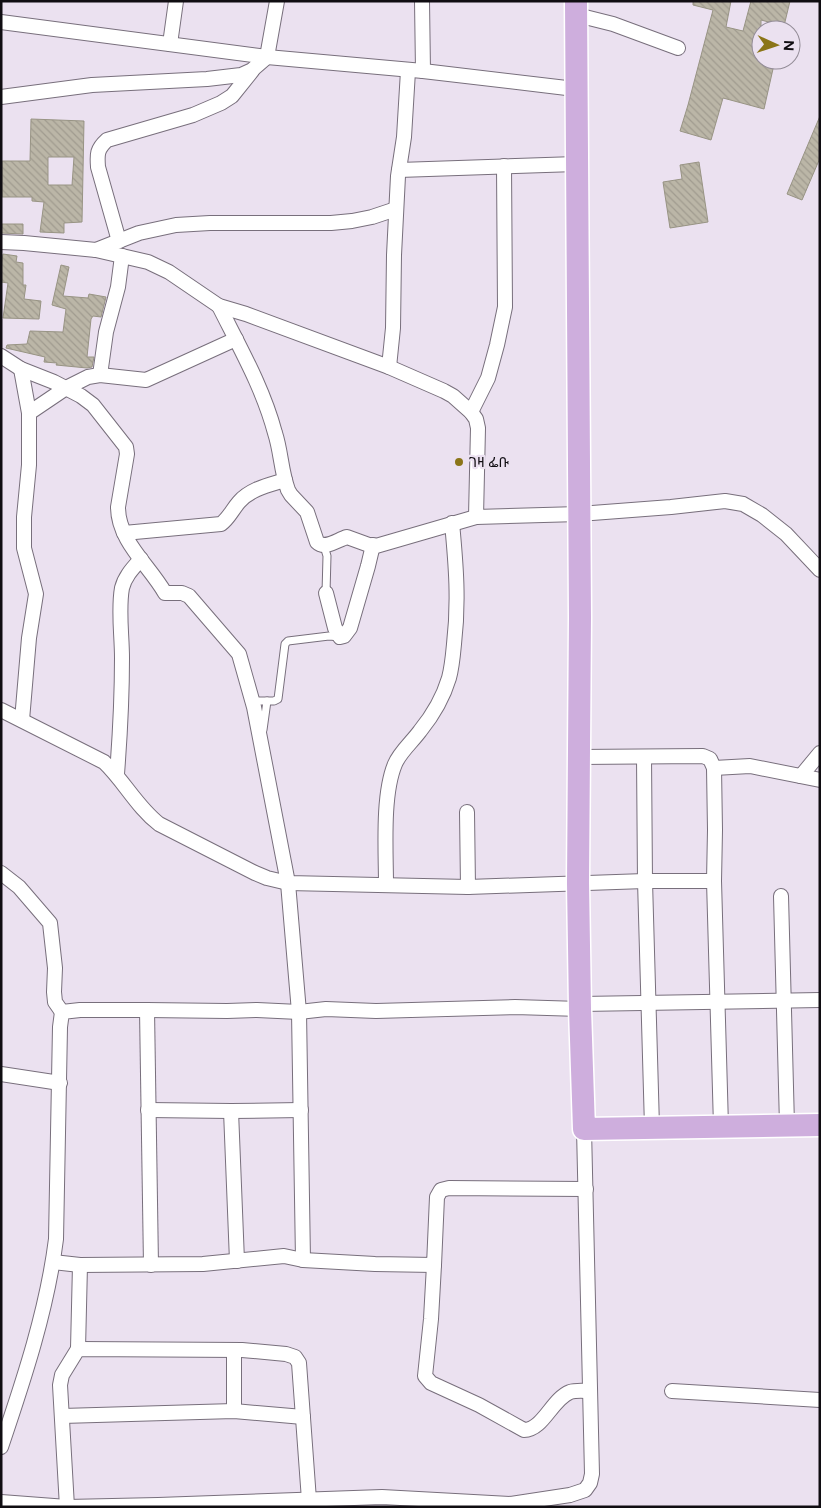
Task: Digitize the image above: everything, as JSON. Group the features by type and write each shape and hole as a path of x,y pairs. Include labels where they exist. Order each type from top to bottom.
{"main road":[{"path":"576,8 580,617 578,883 584,1129 820,1125"}],"street":[{"path":"170,44 176,1"},
{"path":"119,241 98,167 97,155 100,146 107,140 193,115 232,96 252,70 267,57 276,1"},
{"path":"422,1 423,72"},
{"path":"576,8 678,48"},
{"path":"1,22 267,57 576,89"},
{"path":"1,97 92,85 207,79 241,74 252,70"},
{"path":"389,368 393,328 398,170 404,137 408,71"},
{"path":"398,170 576,164"},
{"path":"471,412 488,378 505,306 504,166"},
{"path":"96,250 139,233 176,225 210,223 331,223 372,217 396,209"},
{"path":"1,242 96,250 148,262 169,272 219,306 246,314 389,368 453,396 471,412 476,419 478,428 476,516"},
{"path":"100,375 106,332 118,287 122,256"},
{"path":"219,306 247,359 264,400 276,434 285,480 291,495 307,512 320,546 347,537 373,545 476,516 579,514 725,501 743,504 762,515 786,534 820,570"},
{"path":"29,413 66,388 88,377 100,375 146,380 236,339"},
{"path":"1,356 21,369 81,396 92,405 126,447 127,454 118,507 118,514 124,533 165,593 182,593 189,596 239,654 252,700 288,883 299,1012 302,1260"},
{"path":"21,369 29,413 29,465 24,517 24,548 36,594 29,638 22,720"},
{"path":"124,533 221,524 227,520 239,502 250,493 264,486 285,480"},
{"path":"386,885 388,798 395,764 439,704 449,677 456,626 458,588 452,524"},
{"path":"326,593 335,628 340,637 344,636 350,628 373,545"},
{"path":"117,774 122,658 120,600 127,575 141,559"},
{"path":"1,710 104,762 117,774 147,815 159,824 267,878 288,883 468,887 578,883 714,882"},
{"path":"801,776 820,753"},
{"path":"578,757 703,756 710,759 714,768 714,882 721,1126"},
{"path":"644,757 645,882 652,1128"},
{"path":"714,768 750,766 820,780"},
{"path":"467,812 468,887"},
{"path":"1,873 19,887 50,923 55,968 55,1002 62,1012 60,1027 56,1239 53,1262 26,1370 1,1447"},
{"path":"781,896 787,1125"},
{"path":"62,1012 80,1010 227,1012 257,1010 299,1012 326,1009 376,1011 580,1007 649,1002 820,1000"},
{"path":"147,1010 151,1265"},
{"path":"1,1074 60,1082"},
{"path":"148,1110 301,1110"},
{"path":"232,1111 237,1260"},
{"path":"4,1504 67,1507 158,1506 309,1500 510,1506 570,1495 585,1490 590,1483 592,1474 584,1129"},
{"path":"586,1188 449,1188 441,1190 437,1197 431,1319 425,1376 431,1383 479,1405 524,1430 534,1428 540,1423 551,1408 568,1392 590,1391"},
{"path":"53,1262 80,1265 204,1264 284,1256 302,1260 434,1265"},
{"path":"67,1507 60,1385 62,1374 78,1349 80,1265"},
{"path":"78,1349 234,1350 286,1354 294,1357 299,1363 309,1500"},
{"path":"234,1350 234,1411"},
{"path":"672,1390 820,1400"},
{"path":"62,1416 154,1415 234,1411 303,1417"}],"lane":[{"path":"324,546 327,556 326,593"},
{"path":"252,700 274,701 278,699 285,644 288,641 329,636 340,637"},
{"path":"261,743 266,701"}],"building":[{"path":"693,1 731,1 726,27 743,31 751,1 790,1 785,20 751,20 751,70 773,70 764,109 723,98 711,140 680,131 713,10 693,5"},
{"path":"820,116 820,158 802,200 787,194"},
{"path":"31,119 84,121 82,222 64,223 64,233 40,232 44,202 32,201 32,197 2,197 2,161 30,161","holes":["48,157 74,157 72,185 48,185"]},
{"path":"699,162 708,222 670,228 663,182 682,179 680,165"},
{"path":"2,224 23,224 23,234 1,233"},
{"path":"3,254 17,256 16,262 23,263 23,285 26,285 24,299 41,301 39,319 3,318 8,283 1,282"},
{"path":"61,265 69,267 63,296 88,298 89,294 106,297 101,317 93,316 91,319 87,357 94,357 92,367 56,365 57,363 44,362 45,357 6,348 7,345 27,344 30,331 63,332 66,309 52,305"}],"place":[{"name":"ገዛ ፌቡ","path":"459,462"}]}
